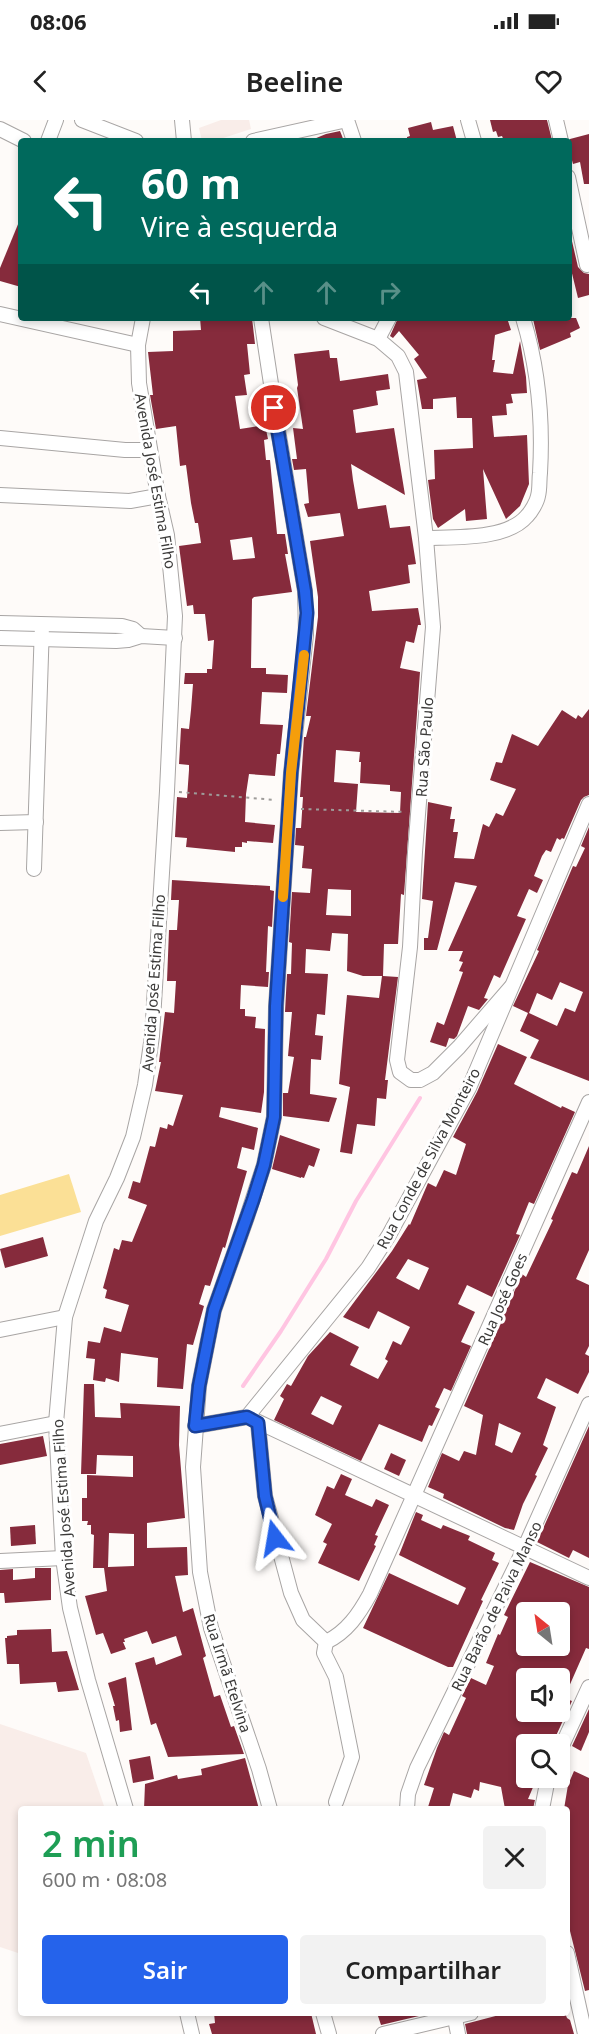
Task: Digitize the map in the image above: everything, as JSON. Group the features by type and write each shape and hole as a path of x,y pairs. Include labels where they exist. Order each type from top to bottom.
{"street":[{"path":"49,138 56,120"},
{"path":"82,120 117,138"},
{"path":"182,120 184,138"},
{"path":"266,138 347,120 353,138"},
{"path":"468,120 473,138"},
{"path":"556,120 560,138"},
{"path":"0,129 18,138"},
{"path":"572,196 587,265"},
{"path":"0,314 18,318"},
{"path":"31,321 138,345"},
{"name":"Avenida José Estima Filho","path":"125,1806 87,1680 70,1608 63,1558 56,1423 65,1317 96,1221 117,1178 133,1137 145,1085 152,1036 175,638 167,535 139,383 138,345 142,321"},
{"name":"Rua Irmã Etelvina","path":"261,321 307,613 289,805 276,1006 274,1117 264,1165 214,1310 199,1386 193,1467 200,1572 211,1628 260,1769 269,1806"},
{"name":"Rua São Paulo","path":"332,321 378,339 398,356 406,372 426,538 434,627 415,852 410,947 397,1060 400,1072 411,1080 420,1080 433,1074 511,987"},
{"path":"378,339 387,321"},
{"path":"426,538 478,536 506,530 527,517 538,496 541,459 536,379 524,321"},
{"path":"0,438 125,450 150,450"},
{"path":"0,495 130,501 158,496"},
{"path":"0,623 122,626 133,629 141,636"},
{"path":"34,869 42,625"},
{"path":"0,638 92,641 128,640 141,636 175,638"},
{"name":"Rua Conde de Silva Monteiro","path":"253,1420 368,1268 389,1235 469,1088 589,804"},
{"path":"0,824 36,822"},
{"name":"Rua José Goes","path":"326,1642 342,1632 360,1611 589,1102"},
{"path":"0,1330 65,1317"},
{"name":"Rua Barão de Paiva Manso","path":"407,1806 408,1794 417,1768 524,1549 589,1404"},
{"path":"253,1420 265,1496 291,1593 303,1620 326,1642 324,1653 336,1677 352,1758 336,1802"},
{"path":"195,1426 253,1420 589,1578"},
{"path":"0,1434 56,1423"},
{"path":"0,1561 63,1558"},
{"path":"567,1734 589,1687"},
{"path":"543,1806 546,1788"},
{"path":"571,1989 585,2034"},
{"path":"188,2016 192,2034"},
{"path":"324,2016 329,2034"},
{"path":"383,2034 450,2016"},
{"path":"454,2016 458,2034"}],"path":[{"path":"167,790 289,805 419,813"}],"shaded area":[{"path":"221,120 249,120 251,129 223,138 201,138 199,128"},
{"path":"69,1174 81,1212 0,1236 0,1195"},
{"path":"0,1724 86,1753 104,1806 18,1806 18,1953 0,1947"}],"building":[{"path":"490,120 547,120 552,138 503,138 498,137 496,131 493,132"},
{"path":"431,122 433,130 453,126 456,138 407,138 410,136 408,128"},
{"path":"340,131 343,138 316,138"},
{"path":"589,134 589,184 584,184 580,162 573,164 572,138"},
{"path":"18,224 18,286 0,281 0,268"},
{"path":"572,241 578,267 584,273 589,274 589,295 578,298 572,273"},
{"path":"572,318 576,318 580,328 570,333 571,337 540,350 533,321 572,321"},
{"path":"200,321 252,321 255,344 247,344 250,374 244,375 247,395 235,396 240,429 265,425 268,439 264,440 266,460 270,460 277,534 285,534 288,554 285,554 292,592 252,599 251,668 266,668 266,674 288,675 287,693 262,692 260,724 283,725 275,776 249,774 246,794 245,822 275,825 273,843 242,842 242,847 235,847 235,852 186,847 187,838 175,837 177,797 187,798 189,770 189,765 179,764 181,728 189,729 193,684 184,684 185,673 207,673 207,669 212,669 214,640 208,641 205,614 194,614 193,605 187,606 179,546 201,543 198,523 195,523 186,465 180,466 176,426 156,429 150,395 153,395 148,352 173,351 173,331 201,330","holes":["252,537 255,558 233,560 230,540"]},
{"path":"397,321 508,321 511,330 495,335 493,372 513,374 520,341 527,393 511,394 513,403 506,404 507,415 492,416 494,437 527,435 529,484 520,506 506,519 483,469 487,519 466,521 465,509 438,528 433,519 428,480 435,479 434,450 473,448 472,418 457,418 456,397 433,399 433,409 422,409 417,380 427,378 414,359 419,355 399,331 393,338 390,336"},
{"path":"329,350 330,358 337,358 340,381 388,374 390,389 376,391 378,405 353,410 356,433 394,428 405,495 351,464 353,480 358,509 386,505 390,528 410,526 416,564 408,565 410,583 369,591 372,611 418,608 421,625 418,625 414,643 406,641 400,668 420,672 404,895 401,894 398,944 384,944 383,976 398,977 385,1080 388,1080 386,1099 377,1098 375,1126 357,1124 352,1154 340,1152 350,1087 339,1084 347,995 379,998 382,976 363,976 347,971 348,934 332,933 330,951 306,949 305,973 328,974 325,1015 317,1014 315,1035 323,1036 321,1060 311,1059 310,1094 337,1098 329,1122 283,1116 283,1093 288,1093 294,1057 288,1056 292,1012 285,1012 287,974 291,974 292,943 289,942 292,892 310,893 312,869 302,868 304,846 295,845 296,828 301,828 303,797 300,797 304,737 306,737 311,716 306,716 318,617 318,597 310,541 344,536 340,513 308,517 304,504 309,503 306,469 294,470 292,459 297,459 293,428 303,429 294,354","holes":["336,750 360,752 360,783 390,785 390,791 401,792 400,813 356,812 358,784 334,782","328,889 351,890 351,916 326,915"]},
{"path":"589,709 589,795 581,800 564,839 557,838 551,852 546,850 542,856 534,876 543,880 537,893 529,889 517,916 526,919 500,978 494,975 484,998 488,999 479,1010 468,1006 457,1036 454,1039 449,1038 446,1047 430,1042 437,1022 444,1025 463,972 459,971 463,962 459,961 463,951 448,951 477,886 455,882 437,950 424,950 424,938 428,938 433,901 422,899 428,802 452,807 450,819 455,819 453,832 458,832 454,858 474,859 483,824 489,827 496,813 503,816 516,789 490,780 496,762 502,763 512,734 538,746 562,710 576,719 578,715 582,718"},
{"path":"589,827 589,1081 530,1058 539,1040 520,1031 528,1013 513,1006 539,951 537,950 573,866 576,867 585,848 581,846","holes":["560,982 583,992 575,1012 565,1008 557,1026 529,1013 537,993 552,1000"]},
{"path":"172,880 270,886 270,890 274,891 272,927 268,926 266,972 269,972 268,987 241,985 240,1009 245,1009 245,1016 256,1017 255,1028 265,1029 264,1092 261,1113 221,1107 219,1117 258,1128 254,1150 242,1147 237,1168 247,1171 225,1248 223,1247 210,1286 205,1285 199,1304 204,1306 193,1345 187,1344 183,1389 157,1387 158,1358 121,1353 119,1382 106,1378 105,1382 93,1380 95,1359 86,1358 88,1341 100,1343 104,1327 121,1332 129,1305 105,1298 107,1290 103,1288 114,1248 119,1250 122,1240 132,1242 147,1205 128,1198 133,1181 140,1183 150,1146 155,1147 160,1127 167,1129 168,1124 173,1126 183,1095 155,1091 161,1062 159,1062 165,1012 174,1013 176,981 167,981 169,930 177,930 179,900 171,900"},
{"path":"498,1044 527,1057 514,1084 561,1108 562,1106 575,1112 534,1204 529,1202 516,1234 520,1235 492,1297 467,1285 458,1304 475,1312 461,1342 471,1346 451,1391 444,1388 435,1407 440,1409 432,1426 429,1425 422,1442 379,1424 361,1461 274,1420 284,1399 280,1396 287,1384 291,1386 308,1356 330,1332 359,1347 350,1365 378,1379 388,1361 385,1359 393,1341 401,1345 410,1327 378,1311 369,1329 343,1317 410,1225 428,1183 436,1187 444,1170 456,1175 466,1144 453,1137 477,1092","holes":["408,1259 429,1268 419,1290 396,1278","321,1396 342,1406 333,1425 311,1414"]},
{"path":"280,1135 320,1149 314,1167 309,1165 304,1178 272,1169"},
{"path":"589,1146 589,1250 576,1279 589,1285 589,1346 585,1354 589,1356 589,1372 578,1394 546,1378 537,1398 556,1407 543,1445 548,1448 514,1530 505,1528 443,1498 444,1494 428,1487 442,1453 459,1461 464,1451 476,1455 483,1415 464,1406 522,1274 526,1277 553,1220 551,1219 572,1172 577,1174","holes":["499,1423 521,1433 512,1453 495,1445"]},
{"path":"43,1237 48,1256 5,1268 0,1249"},
{"path":"84,1384 94,1384 95,1417 121,1418 120,1403 180,1406 179,1445 185,1518 147,1523 147,1548 187,1547 188,1575 175,1576 183,1612 193,1608 214,1697 220,1695 231,1727 234,1726 244,1754 168,1757 156,1723 151,1725 135,1663 154,1657 156,1665 182,1655 176,1636 152,1644 147,1631 124,1639 126,1649 111,1654 103,1633 96,1635 85,1596 107,1591 104,1568 93,1568 94,1535 91,1534 91,1525 87,1525 88,1521 82,1521 82,1498 87,1498 87,1475 133,1477 133,1456 97,1455 96,1474 81,1474","holes":["109,1533 134,1534 134,1566 108,1567"]},
{"path":"589,1426 589,1558 573,1550 569,1558 537,1542"},
{"path":"43,1436 47,1456 0,1465 0,1444"},
{"path":"391,1453 406,1460 399,1476 384,1469"},
{"path":"341,1474 352,1479 345,1495 372,1507 376,1499 389,1505 375,1535 378,1536 374,1545 376,1546 359,1581 318,1563 327,1544 323,1542 332,1524 315,1515 327,1486 334,1489"},
{"path":"416,1512 423,1515 421,1520 441,1529 443,1525 470,1536 468,1540 495,1553 492,1560 499,1563 453,1667 448,1667 363,1628 389,1573 458,1605 466,1588 399,1555"},
{"path":"35,1525 36,1544 11,1546 10,1527"},
{"path":"530,1562 589,1587 589,1649 586,1648 570,1684 570,1668 516,1668 516,1722 562,1722 557,1734 516,1734 516,1788 533,1788 528,1799 535,1800 534,1806 504,1806 501,1787 480,1782 479,1791 474,1789 471,1798 453,1793 450,1806 428,1806 434,1788 424,1785 437,1748 444,1732 449,1735 466,1698 462,1696 471,1678 486,1685 494,1666 486,1663 498,1634 500,1635 508,1617 504,1615"},
{"path":"35,1568 51,1568 51,1600 5,1603 4,1593 0,1593 0,1570 13,1569 13,1580 35,1578"},
{"path":"51,1629 52,1652 67,1651 79,1690 58,1692 56,1682 20,1684 19,1664 7,1664 5,1638 7,1636 17,1635 17,1630"},
{"path":"126,1677 132,1730 120,1732 119,1720 116,1721 113,1706 115,1706 108,1683"},
{"path":"589,1709 589,1732 581,1751 572,1746"},
{"path":"150,1756 154,1779 133,1783 129,1760"},
{"path":"245,1758 258,1806 144,1806 145,1784 177,1775 178,1779 202,1775 201,1769"},
{"path":"574,1771 589,1778 589,1990 585,1991 570,1931 570,1806 564,1806 568,1788 570,1788"},
{"path":"214,2016 312,2016 316,2034 212,2034 209,2024 215,2023"},
{"path":"378,2016 419,2016 381,2025"},
{"path":"496,2016 566,2016 570,2020 574,2034 467,2034 465,2024"}],"waterway":[{"path":"243,1386 326,1259 356,1201 420,1098"}],"slow traffic":[{"path":"283,897 291,773 304,655"}],"route":[{"path":"274,408 307,613 291,773 276,1006 274,1117 264,1165 214,1310 199,1386 195,1426 247,1417 258,1423 265,1496 275,1538"}]}
